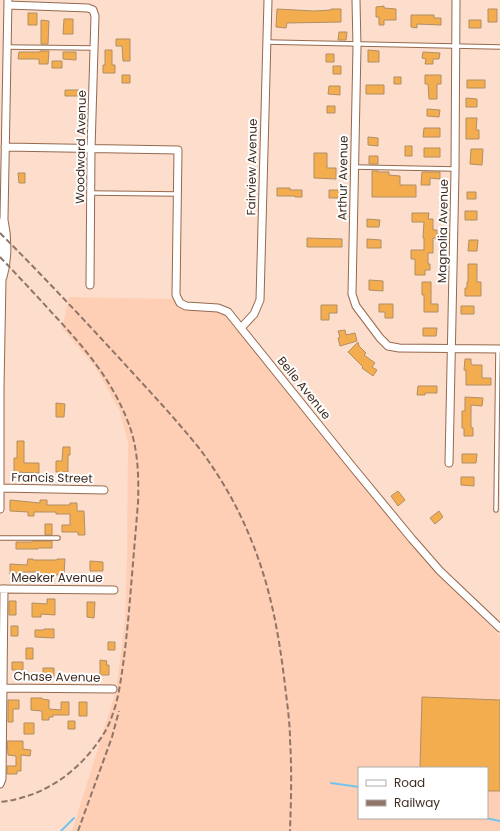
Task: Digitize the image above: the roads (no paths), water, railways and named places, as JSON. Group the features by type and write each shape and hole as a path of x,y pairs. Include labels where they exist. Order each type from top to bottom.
{"street":[{"name":"Fairview Avenue","path":"241,328 254,314 260,300 268,0"},
{"name":"Arthur Avenue","path":"356,0 357,44 352,294 356,306 380,338 388,346 399,348 451,349"},
{"name":"Magnolia Avenue","path":"449,462 455,169 456,0"},
{"name":"Woodward Avenue","path":"8,2 88,8 93,10 94,48 91,149 90,285"},
{"path":"0,509 2,279 6,267 6,231 4,218 8,2"},
{"path":"5,147 91,149"},
{"name":"Belle Avenue","path":"91,149 178,150 176,296 180,303 186,306 218,308 228,312 412,539 440,571 500,628"},
{"path":"451,349 499,349"},
{"name":"Francis Street","path":"0,488 104,490"},
{"path":"0,784 2,780 2,589"},
{"name":"Meeker Avenue","path":"2,589 114,590"},
{"name":"Chase Avenue","path":"2,688 113,689"}],"lane":[{"path":"266,42 500,47"},
{"path":"7,47 94,48"},
{"path":"354,167 455,169"},
{"path":"91,193 177,194"},
{"path":"496,510 499,349"},
{"path":"0,538 58,538"}],"waterway":[{"path":"331,783 358,787"},
{"path":"61,831 74,818"},
{"path":"488,819 500,821"}],"railway":[{"path":"0,233 83,319 183,429 215,470 241,517 259,560 269,595 280,648 290,726 290,831"},
{"path":"0,257 76,339 114,392 128,422 134,441 138,472 138,503 124,657 118,698 109,723 102,737 92,750 63,778 27,796 0,802"},
{"path":"78,831 112,737 119,711"}]}
